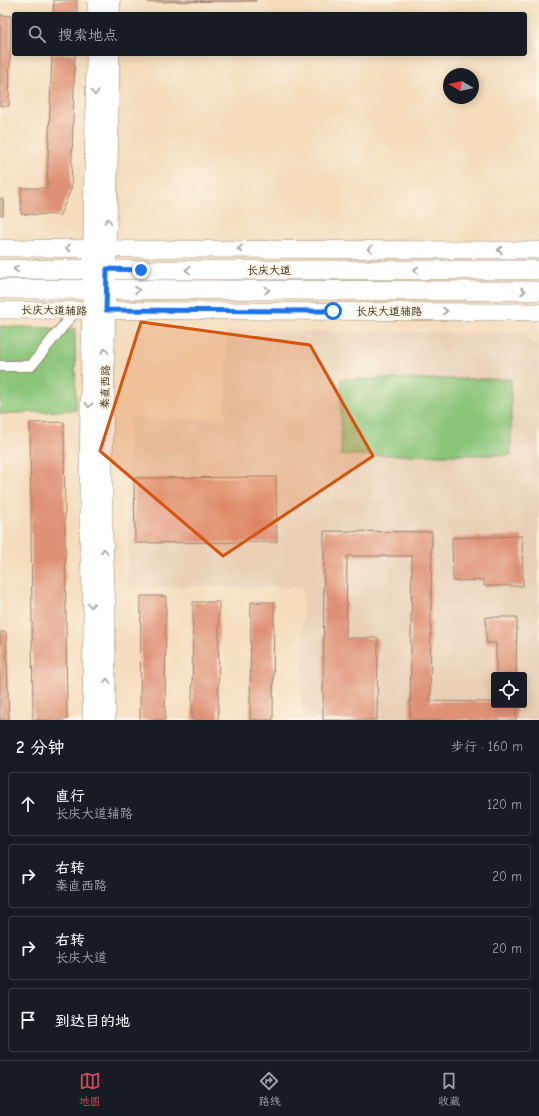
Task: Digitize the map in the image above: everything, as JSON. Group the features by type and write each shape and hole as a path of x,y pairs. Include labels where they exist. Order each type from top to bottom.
{"main road":[{"name":"长庆大道","path":"0,269 539,270"},
{"name":"长庆大道","path":"0,290 539,291"}],"street":[{"path":"96,0 96,12"},
{"path":"111,12 112,0"},
{"name":"秦直西路","path":"91,720 92,614 88,535 88,497 91,310 99,290 95,56"},
{"name":"秦直西路","path":"99,249 111,56"},
{"path":"0,248 539,250"},
{"name":"长庆大道辅路","path":"0,310 539,312"},
{"path":"0,366 31,366 91,310"},
{"name":"秦直西路","path":"91,310 104,535 107,613 107,720"}],"highlighted area":[{"path":"141,322 310,345 373,456 223,556 100,451"}],"shaded area":[{"path":"227,331 523,333 539,348 539,720 302,720 303,587 128,586 129,418 226,419"}],"green space":[{"path":"0,326 75,329 76,410 0,414"},
{"path":"341,379 511,379 511,455 341,455"}],"building":[{"path":"54,0 77,0 77,12 53,12"},
{"path":"148,0 256,0 256,1 148,2"},
{"path":"0,15 11,16 9,106 0,106"},
{"path":"52,56 75,56 71,189 60,215 21,214 21,188 47,188"},
{"path":"0,199 3,199 3,215 0,215"},
{"path":"64,422 67,720 33,720 30,423"},
{"path":"276,477 277,542 135,543 134,478"},
{"path":"324,531 432,532 430,701 491,702 491,708 516,708 516,720 410,720 412,556 347,556 346,638 378,638 377,720 323,720"},
{"path":"522,536 523,586 484,586 484,580 453,581 452,538"},
{"path":"141,596 166,596 165,720 140,720"},
{"path":"193,602 219,602 218,720 192,720"},
{"path":"251,602 274,602 273,720 250,720"},
{"path":"486,617 517,617 516,672 496,672 496,643 486,643"},
{"path":"0,632 6,632 9,720 0,720"}],"route":[{"path":"141,270 107,269 106,310 333,311"}]}
